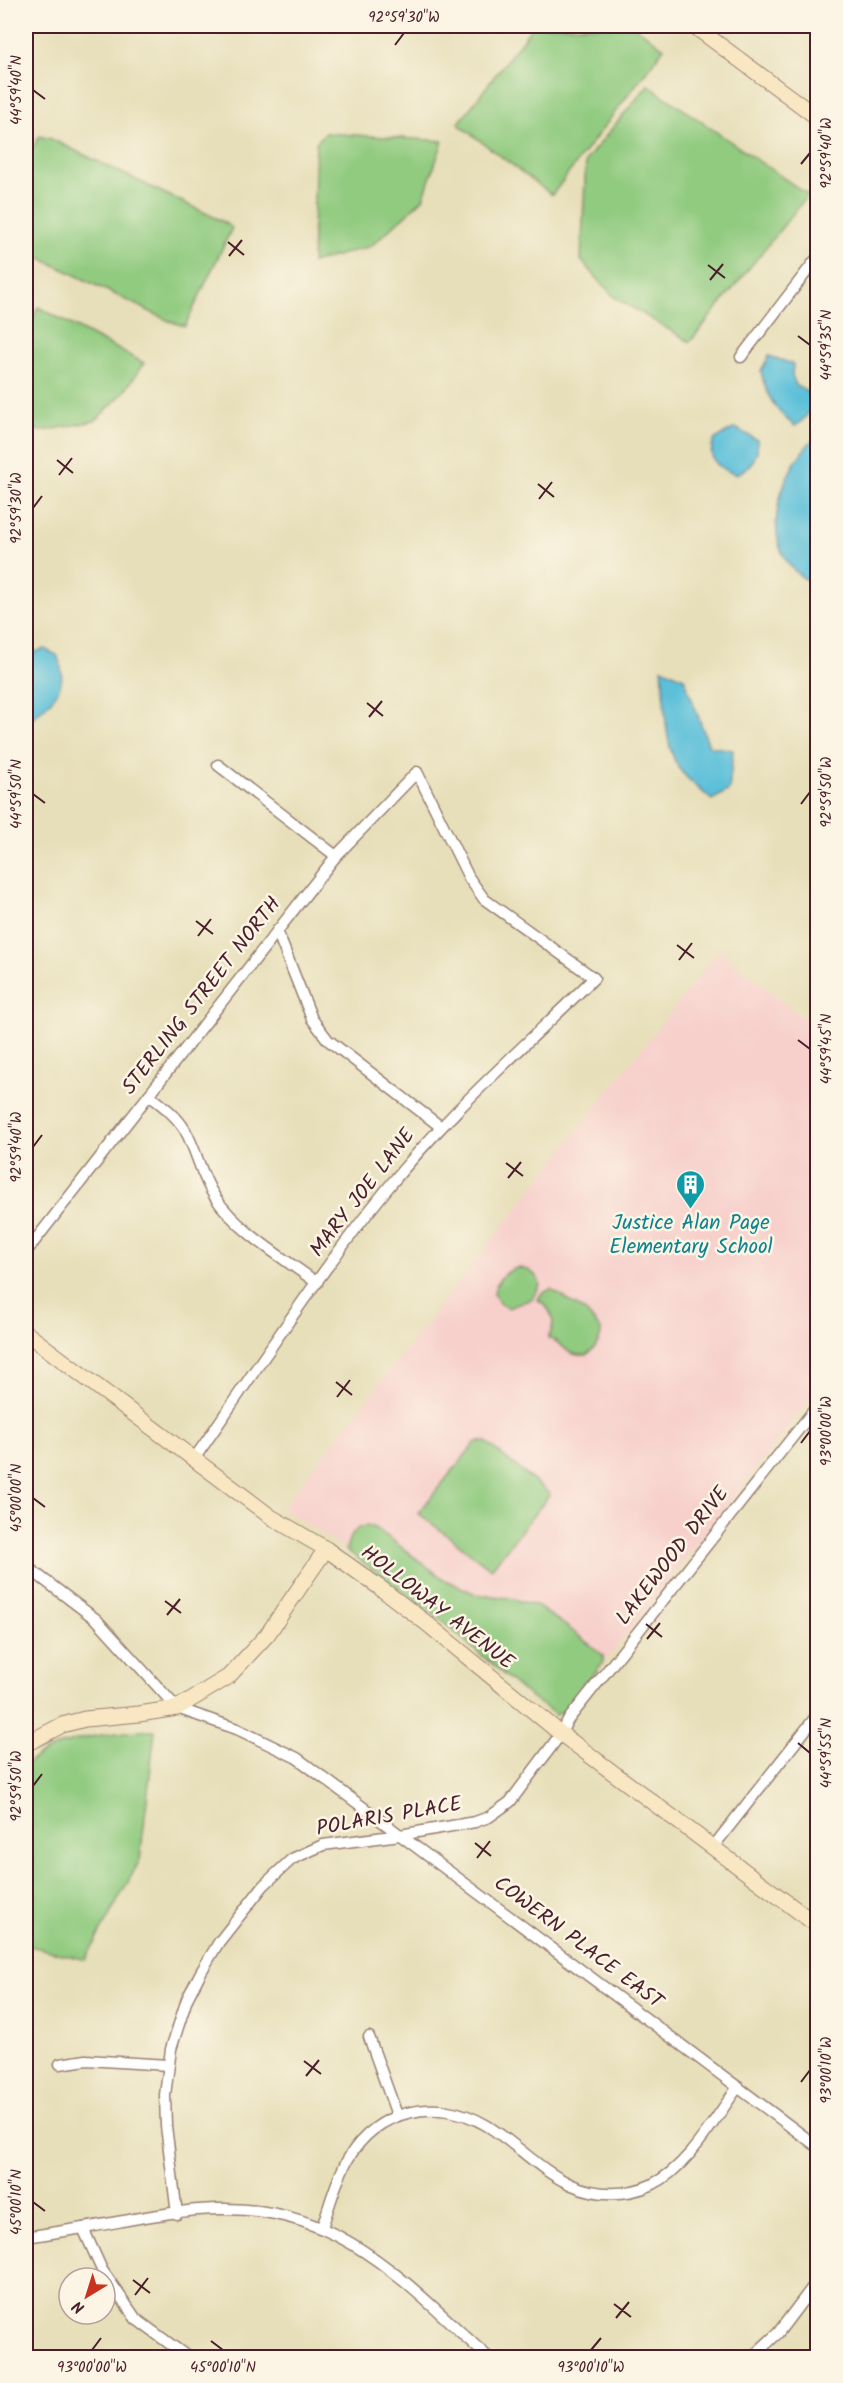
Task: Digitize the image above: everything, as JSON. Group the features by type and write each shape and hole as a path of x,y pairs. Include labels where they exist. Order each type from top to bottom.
{"street":[{"path":"694,26 818,118"},
{"path":"741,357 818,257"},
{"path":"218,765 336,856"},
{"name":"STERLING STREET NORTH","path":"26,1251 336,856 417,772 476,889 493,906 594,978"},
{"path":"277,931 312,1019 328,1040 441,1127"},
{"name":"MARY JOE LANE","path":"194,1459 317,1283 388,1188 441,1127 594,978"},
{"path":"148,1095 168,1110 185,1131 210,1189 225,1212 317,1283"},
{"name":"HOLLOWAY AVENUE","path":"26,1333 271,1517 326,1549 425,1622 560,1733 818,1926"},
{"name":"LAKEWOOD DRIVE","path":"560,1733 818,1405"},
{"path":"26,1744 62,1725 85,1719 177,1708 228,1677 267,1635 326,1549"},
{"name":"COWERN PLACE EAST","path":"26,1566 97,1620 177,1708 237,1730 297,1758 818,2147"},
{"path":"713,1847 818,1714"},
{"name":"POLARIS PLACE","path":"177,2214 166,2126 168,2065 178,2024 201,1972 219,1942 278,1870 299,1855 323,1845 475,1822 501,1810 510,1802 560,1733"},
{"path":"369,2037 397,2115"},
{"path":"60,2064 86,2060 168,2065"},
{"path":"322,2227 346,2162 356,2147 381,2123 397,2115 420,2110 438,2110 471,2118 487,2126 552,2174 571,2185 605,2193 623,2193 652,2184 680,2164 738,2087"},
{"path":"26,2237 215,2209 272,2212 322,2227 379,2261 489,2358"},
{"path":"83,2228 102,2270 136,2319 189,2358"},
{"path":"751,2358 778,2332 818,2280"}],"shaded area":[{"path":"719,950 817,1029 817,1391 564,1714 556,1716 427,1610 348,1551 282,1508"}],"green space":[{"path":"533,26 634,26 664,48 552,195 458,124"},
{"path":"648,85 808,195 690,342 614,297 581,260 586,160"},
{"path":"325,133 443,141 423,199 371,246 312,263 316,143"},
{"path":"39,136 51,139 222,221 232,228 185,326 169,321 26,251 26,163"},
{"path":"38,307 144,363 124,392 95,421 43,431 26,429 26,334"},
{"path":"517,1268 532,1272 540,1285 532,1299 508,1308 500,1304 494,1294 495,1289 501,1277"},
{"path":"551,1289 587,1313 601,1330 597,1344 586,1355 573,1354 548,1338 553,1322 552,1317 547,1308 538,1300 541,1294"},
{"path":"476,1442 486,1442 550,1494 491,1569 418,1513"},
{"path":"367,1525 377,1529 445,1580 476,1594 509,1598 535,1605 603,1655 603,1662 566,1711 556,1715 520,1689 441,1620 346,1550 352,1534"},
{"path":"155,1730 140,1860 85,1960 26,1945 26,1764 55,1747 71,1742 104,1735"}],"water":[{"path":"769,356 793,364 792,375 796,386 805,390 812,398 807,415 795,426 777,409 765,387 761,371"},
{"path":"735,428 757,440 758,446 753,461 736,474 719,466 712,452 715,439"},
{"path":"817,436 817,585 797,573 784,556 777,536 777,515 781,493 790,471 802,452"},
{"path":"44,649 57,655 62,677 60,686 50,702 26,724 26,655"},
{"path":"662,668 684,678 709,746 733,750 729,790 712,800 692,783 675,761 668,736"}],"place":[{"name":"Justice Alan Page Elementary School","path":"691,1210"}]}
